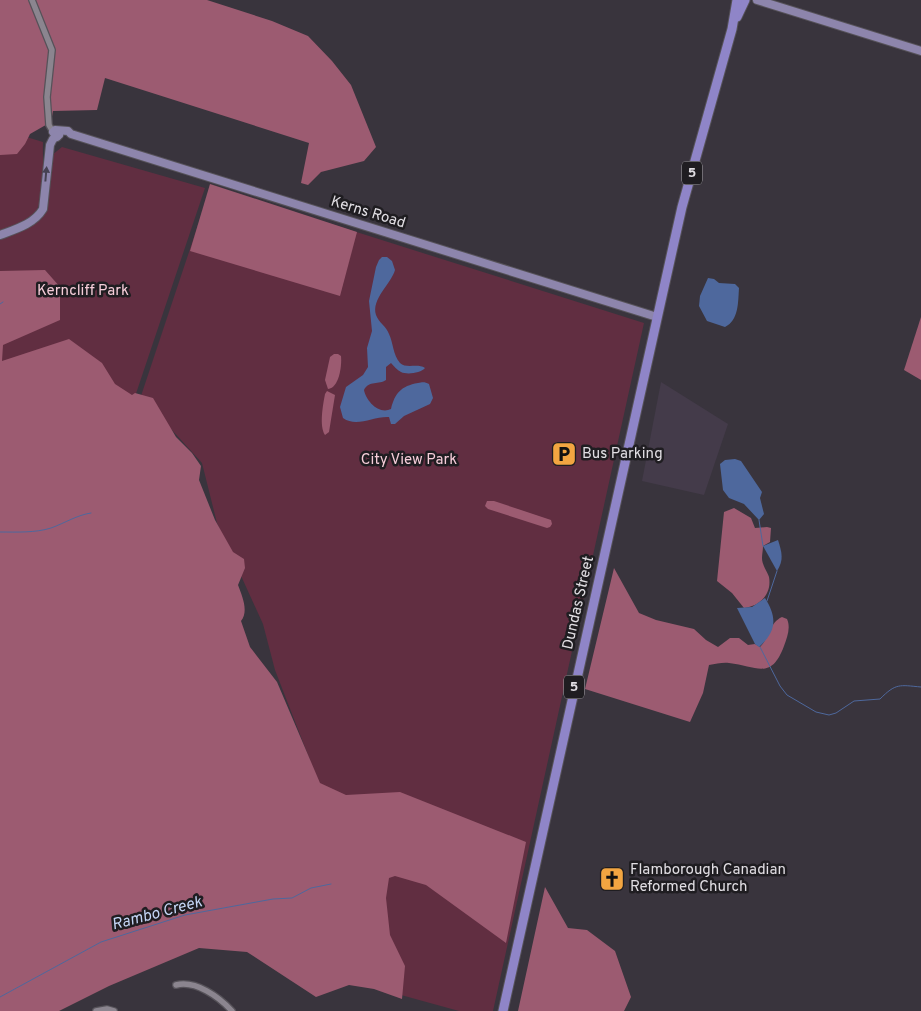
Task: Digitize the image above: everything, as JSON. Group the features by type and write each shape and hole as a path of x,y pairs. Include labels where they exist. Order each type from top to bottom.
{"main road":[{"path":"731,0 736,5"},
{"path":"732,29 745,0"},
{"name":"5","path":"657,317 682,207 732,29 736,5"},
{"name":"Dundas Street","path":"503,1011 657,317"}],"street":[{"path":"0,235 24,226 37,217 45,203 46,173 55,134 50,125 47,97 52,50 32,0"},
{"path":"757,0 921,51"},
{"name":"Kerns Road","path":"55,134 71,134 657,317"},
{"path":"176,985 188,984 195,986 217,998 232,1011"},
{"path":"96,1011 107,1008 114,1011"}],"shaded area":[{"path":"0,0 207,0 272,21 308,36 332,61 351,85 376,147 364,161 321,172 308,185 301,183 309,143 105,78 97,110 53,111 51,122 30,134 17,154 0,155"},
{"path":"210,184 357,232 340,296 190,251"},
{"path":"45,270 60,287 60,320 3,345 2,361 69,339 102,363 115,384 132,395 135,393 153,398 176,437 192,453 201,466 199,480 215,520 233,552 244,559 245,568 238,585 245,608 241,621 250,647 277,682 320,783 346,795 400,792 526,842 506,943 426,885 395,876 389,878 386,898 390,935 405,966 402,999 374,989 349,985 316,997 247,952 199,948 109,986 59,1011 0,1011 0,271"},
{"path":"921,317 921,380 904,370"},
{"path":"334,354 341,356 340,371 335,385 328,389 325,380 330,357"},
{"path":"661,382 728,424 704,495 642,481"},
{"path":"327,391 335,395 329,432 325,435 322,426 322,415"},
{"path":"487,501 494,501 551,520 552,524 547,528 488,509 485,506"},
{"path":"734,508 751,518 755,528 771,528 770,542 763,546 762,556 769,577 769,589 760,602 744,608 732,593 717,581 724,512"},
{"path":"614,568 639,613 656,620 694,629 706,640 718,647 730,638 739,638 748,645 755,644 760,647 774,623 782,617 787,619 788,632 779,657 774,664 762,669 727,663 709,665 703,693 690,722 585,689"},
{"path":"545,887 568,928 587,930 615,951 631,997 624,1011 518,1011"}],"green space":[{"path":"0,129 43,142 43,184 42,195 35,213 22,223 0,231"},
{"name":"Kerncliff Park","path":"62,147 205,188 0,799 0,239 28,228 42,217 49,197 52,155"},
{"name":"City View Park","path":"211,186 644,323 493,1011 459,1011 401,995 275,670 263,624 217,523 202,463 141,396"}],"water":[{"path":"382,257 387,257 392,261 395,270 376,303 376,315 388,331 400,363 405,366 425,368 417,372 404,373 391,363 386,367 386,380 366,387 364,390 365,394 378,409 391,409 397,395 403,388 424,382 429,384 433,398 430,404 404,416 395,424 391,424 389,417 359,422 348,421 343,418 340,407 346,387 363,375 368,367 367,348 372,331 369,301 376,267"},
{"path":"708,278 714,279 719,283 735,284 739,288 738,305 735,315 730,324 725,327 707,321 699,306 700,296"},
{"path":"735,459 741,461 762,492 760,498 764,514 759,520 744,504 729,498 723,490 720,464 725,460"},
{"path":"778,540 782,556 777,571 763,546"},
{"path":"765,598 772,611 773,624 769,635 759,647 755,644 737,608 752,607"}],"waterway":[{"path":"0,532 45,530 81,515 91,513"},
{"path":"759,520 763,546"},
{"path":"767,601 777,571"},
{"path":"760,647 780,686 787,695 816,712 829,715 836,713 854,701 880,699 898,686 921,687"},
{"name":"Rambo Creek","path":"0,997 101,942 185,915 273,899 292,898 311,888 331,884"}],"place":[{"name":"Bus Parking","path":"564,454"},
{"name":"Flamborough Canadian Reformed Church","path":"612,879"}]}
